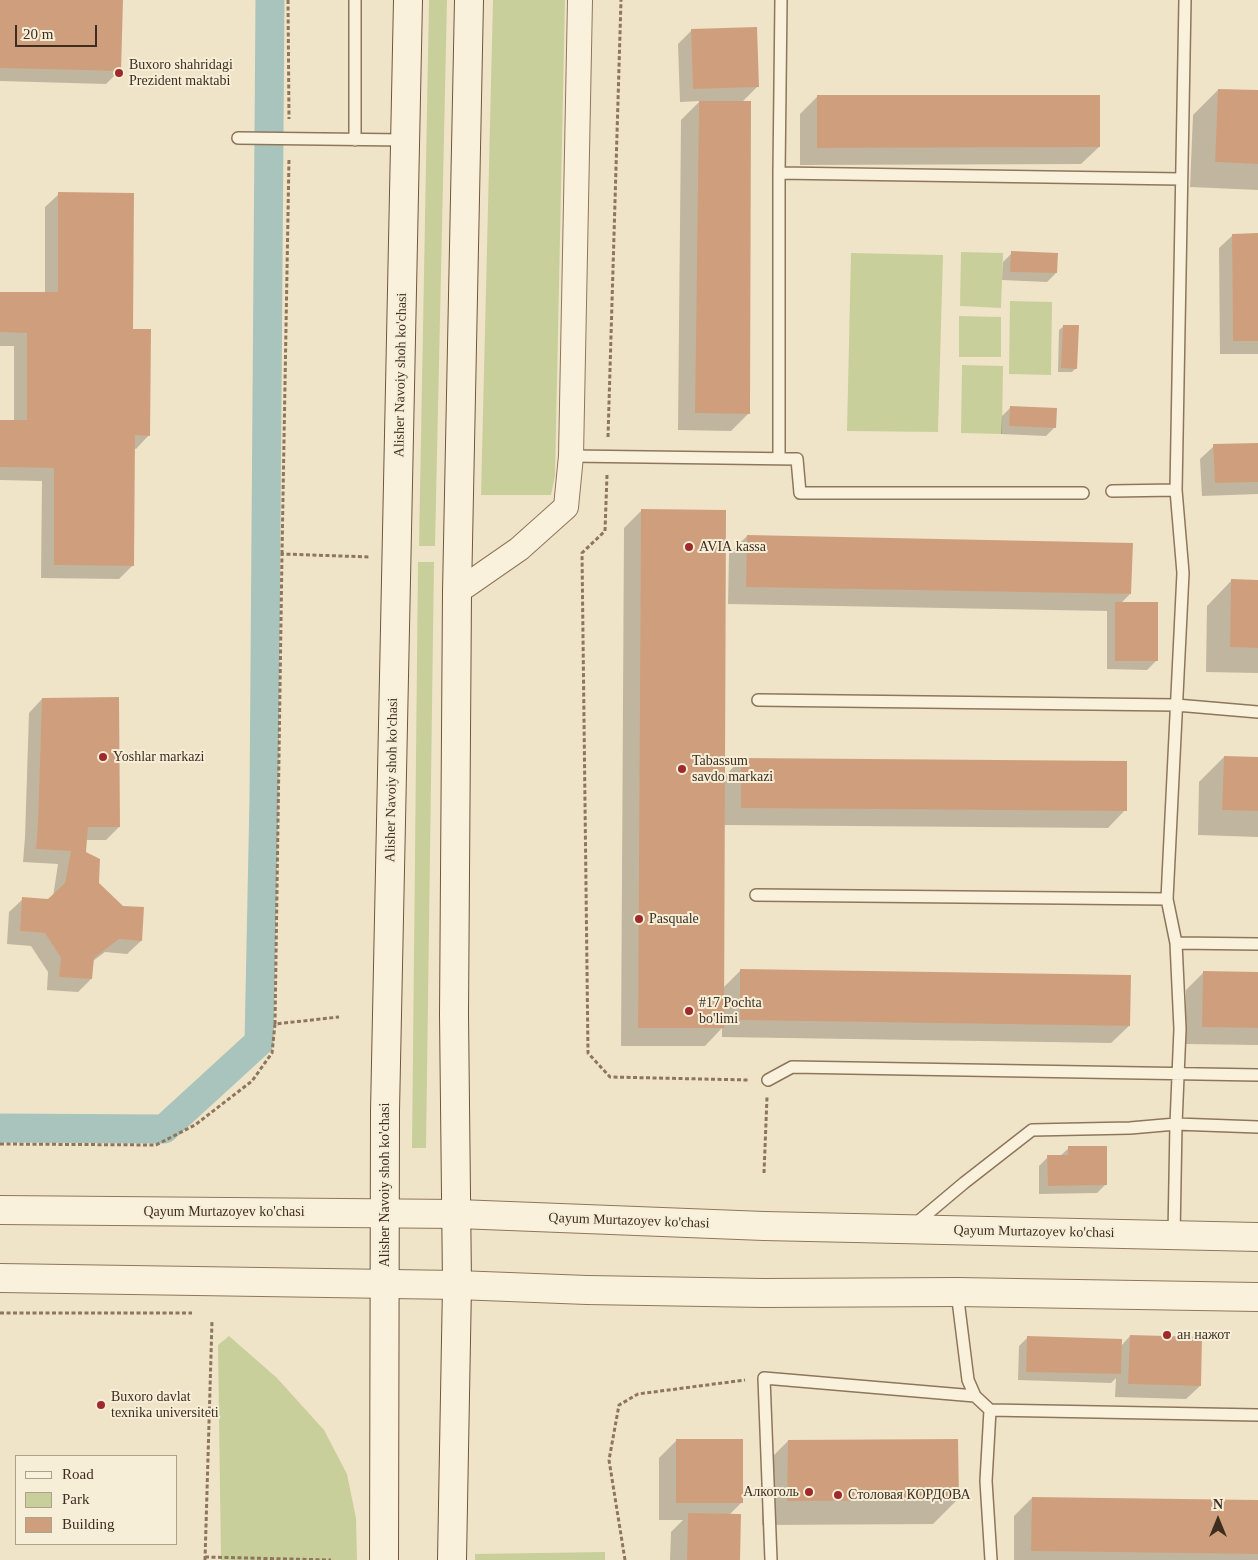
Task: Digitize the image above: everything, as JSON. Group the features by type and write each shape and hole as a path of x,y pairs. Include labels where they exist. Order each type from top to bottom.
{"main road":[{"name":"Alisher Navoiy shoh ko'chasi","path":"384,1560 384,1213 408,0"},
{"path":"452,1560 458,1214 454,1014 457,592 469,0"},
{"name":"Qayum Murtazoyev ko'chasi","path":"0,1210 458,1214 764,1226 1258,1237"},
{"path":"0,1278 457,1285 587,1290 764,1293 957,1292 1258,1298"}],"street":[{"path":"457,592 519,549 566,507 571,456 580,0"}],"lane":[{"path":"355,0 355,140"},
{"path":"779,458 781,0"},
{"path":"1174,1235 1180,1029 1176,943 1167,899 1183,573 1176,490 1185,0"},
{"path":"238,138 405,140"},
{"path":"779,173 1181,179"},
{"path":"571,456 797,459 800,493 1084,493"},
{"path":"1112,491 1176,490"},
{"path":"758,700 1176,705 1258,712"},
{"path":"756,895 1167,899"},
{"path":"1176,943 1258,944"},
{"path":"768,1080 792,1067 1178,1072 1258,1075"},
{"path":"908,1230 1032,1130 1130,1128 1176,1124 1258,1127"},
{"path":"957,1292 968,1380 975,1396 990,1410 1258,1415"},
{"path":"771,1560 764,1378 975,1396"},
{"path":"990,1410 986,1481 992,1560"}],"path":[{"path":"0,1144 156,1145 195,1125 252,1081 272,1053 275,1024 289,138 288,0"},
{"path":"621,0 605,531 582,553 588,1053 610,1077 768,1080 764,1173"},
{"path":"282,554 370,557"},
{"path":"275,1024 339,1016"},
{"path":"0,1313 192,1313"},
{"path":"212,1321 205,1558 331,1560"},
{"path":"625,1560 609,1460 619,1406 638,1394 764,1378"}],"green space":[{"path":"429,0 447,0 435,546 419,546"},
{"path":"493,0 565,0 555,476 551,495 481,495"},
{"path":"961,252 1003,253 1001,308 960,306"},
{"path":"851,253 943,255 938,432 847,431"},
{"path":"1010,301 1052,302 1051,375 1009,374"},
{"path":"959,316 1001,317 1001,357 959,357"},
{"path":"962,365 1003,366 1002,434 961,433"},
{"path":"418,562 434,562 426,1148 412,1148"},
{"path":"229,1336 277,1378 324,1430 347,1474 356,1518 357,1560 221,1560 218,1345"},
{"path":"605,1552 605,1560 475,1560 475,1554"}],"building":[{"path":"0,0 123,0 121,71 0,68"},
{"path":"757,27 759,87 693,89 691,29"},
{"path":"1218,89 1258,90 1258,164 1215,162"},
{"path":"817,95 1100,95 1100,147 817,148"},
{"path":"699,101 751,101 750,414 695,413"},
{"path":"58,192 134,193 133,329 151,329 150,436 135,435 134,566 54,565 54,468 0,467 0,420 27,420 27,333 0,332 0,292 58,292"},
{"path":"1258,233 1258,341 1233,341 1232,234"},
{"path":"1011,251 1058,253 1057,273 1010,272"},
{"path":"1063,325 1079,325 1077,369 1061,368"},
{"path":"1010,406 1057,408 1056,428 1009,426"},
{"path":"1258,443 1258,482 1215,483 1213,444"},
{"name":"Tabassum savdo markazi","path":"641,509 726,510 724,1028 638,1028"},
{"path":"747,535 1133,543 1131,594 746,587"},
{"path":"1231,579 1258,580 1258,648 1230,647"},
{"path":"1115,602 1158,602 1158,661 1115,661"},
{"path":"119,697 120,827 88,827 86,852 100,859 99,883 123,906 144,907 142,941 119,939 94,958 92,979 59,977 61,958 45,933 20,931 22,897 48,899 65,883 71,851 36,849 42,698"},
{"path":"1224,756 1258,757 1258,811 1222,810"},
{"path":"741,758 1127,761 1127,811 741,808"},
{"path":"740,969 1131,975 1130,1026 740,1020"},
{"path":"1203,971 1258,972 1258,1028 1202,1027"},
{"path":"1068,1146 1107,1146 1107,1185 1048,1186 1047,1155 1068,1155"},
{"path":"1130,1335 1202,1337 1201,1386 1128,1384"},
{"path":"1027,1336 1122,1339 1121,1374 1026,1372"},
{"path":"676,1439 743,1439 743,1503 676,1503"},
{"path":"958,1439 959,1500 787,1501 788,1440"},
{"path":"1032,1497 1258,1500 1258,1554 1031,1551"},
{"path":"688,1513 741,1514 740,1560 687,1560"}],"waterway":[{"path":"0,1128 164,1129 259,1042 264,798 270,0"}],"place":[{"name":"Buxoro shahridagi Prezident maktabi","path":"119,73"},
{"name":"AVIA kassa","path":"689,547"},
{"name":"Yoshlar markazi","path":"103,757"},
{"name":"Tabassum savdo markazi","path":"682,769"},
{"name":"Pasquale","path":"639,919"},
{"name":"#17 Pochta bo'limi","path":"689,1011"},
{"name":"ан нажот","path":"1167,1335"},
{"name":"Buxoro davlat texnika universiteti","path":"101,1405"},
{"name":"Алкоголь","path":"809,1492"},
{"name":"Столовая КОРДОВА","path":"838,1495"}]}
